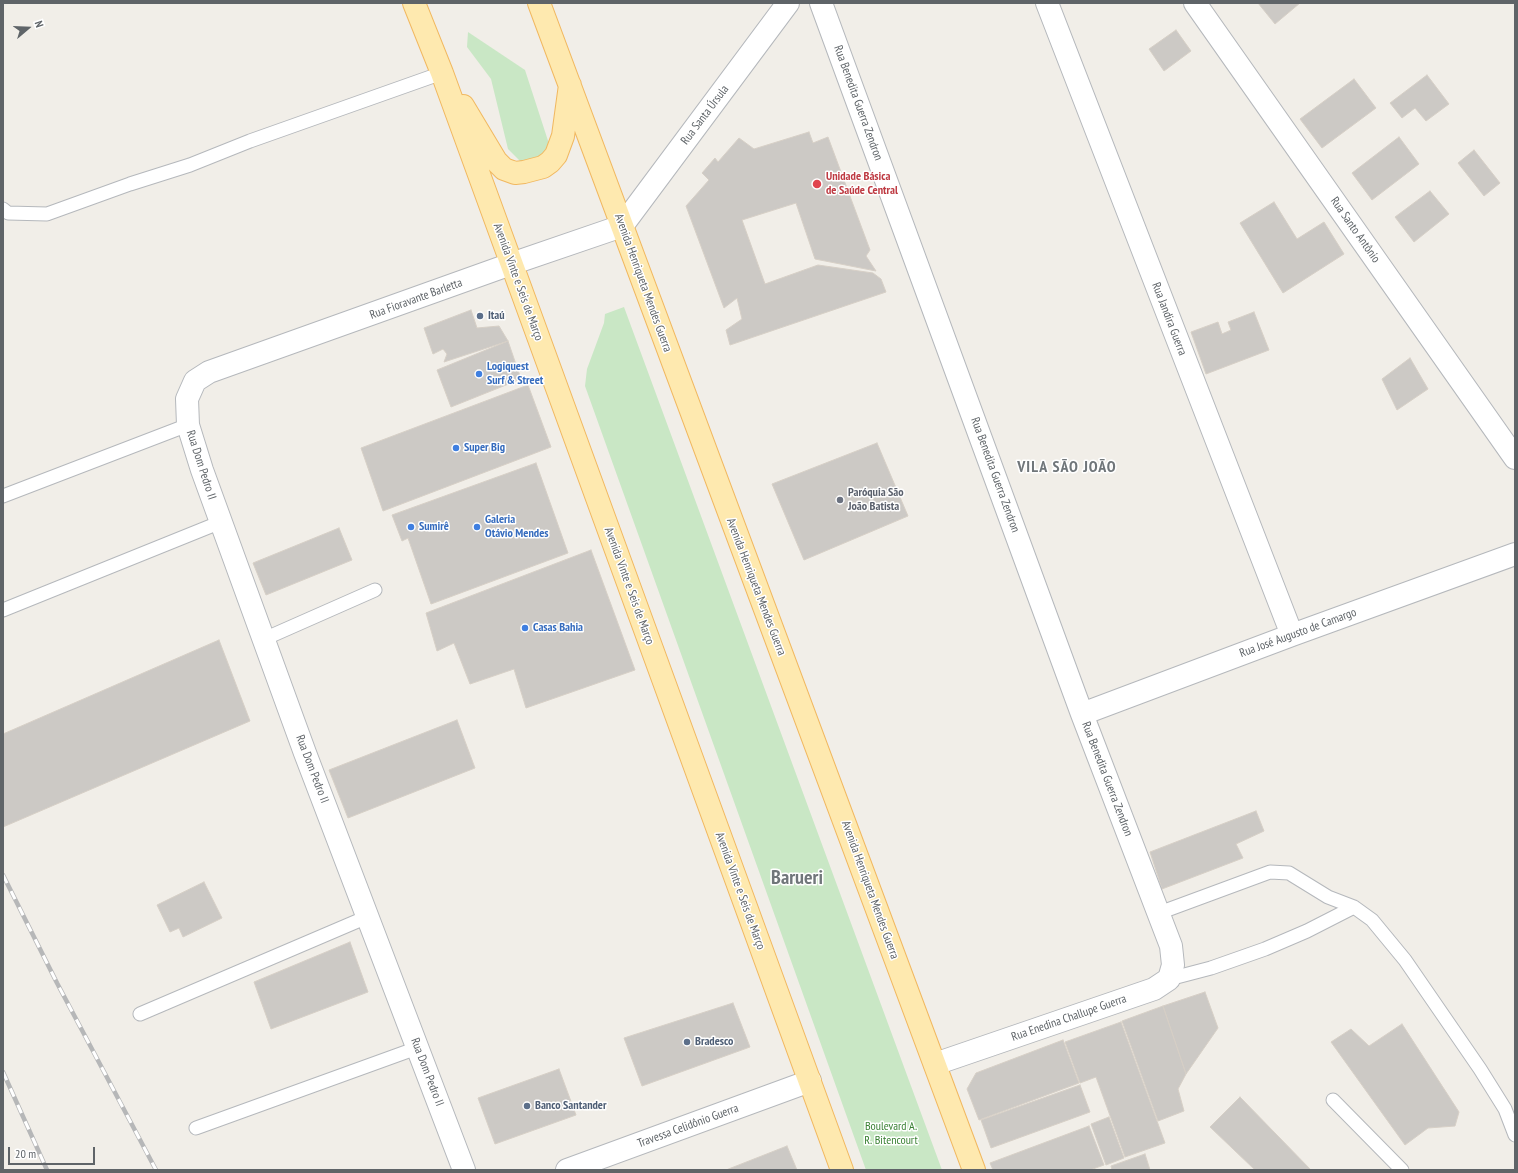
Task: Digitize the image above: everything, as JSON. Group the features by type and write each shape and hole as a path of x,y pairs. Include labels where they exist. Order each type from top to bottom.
{"main road":[{"name":"Avenida Vinte e Seis de Março","path":"414,3 442,73 842,1170"},
{"name":"Avenida Henriqueta Mendes Guerra","path":"539,3 974,1170"},
{"path":"442,73 473,121 496,161 504,169 515,172 524,172 543,167 556,155 563,136 570,84"}],"street":[{"name":"Rua Santa Úrsula","path":"622,226 788,3"},
{"name":"Rua Benedita Guerra Zendron","path":"821,3 1082,714 1171,946 1173,965 1169,979"},
{"name":"Rua Jandira Guerra","path":"1047,3 1292,634"},
{"name":"Rua Santo Antônio","path":"1195,3 1515,458"},
{"name":"Rua Fioravante Barletta","path":"209,372 622,226"},
{"name":"Rua Dom Pedro II","path":"209,372 194,381 187,399 188,425 202,470 367,917 464,1170"},
{"name":"Rua José Augusto de Camargo","path":"1082,714 1292,634 1515,554"},
{"name":"Rua Enedina Challupe Guerra","path":"935,1064 1154,989 1169,979"},
{"name":"Travessa Celidônio Guerra","path":"567,1170 810,1081"}],"lane":[{"path":"3,209 8,213 47,214 130,184 190,165 250,141 442,73"},
{"path":"3,496 188,425"},
{"path":"3,610 221,522"},
{"path":"264,639 376,590"},
{"path":"1159,913 1270,872 1289,873 1328,897 1354,907 1372,920 1405,960 1480,1069 1505,1109 1515,1135"},
{"path":"1169,979 1211,968 1265,949 1307,932 1354,907"},
{"path":"140,1014 367,917"},
{"path":"196,1128 418,1048"},
{"path":"1333,1100 1402,1170"}],"green space":[{"path":"468,32 525,70 552,153 525,166 508,149 491,79 467,47"},
{"name":"Boulevard A. R. Bitencourt","path":"624,307 942,1170 866,1170 585,386 587,369 604,323 605,314"}],"building":[{"path":"1258,3 1300,3 1275,24"},
{"path":"1176,30 1191,51 1164,71 1149,49"},
{"path":"1427,75 1449,104 1426,121 1415,108 1402,118 1390,103"},
{"path":"1354,79 1376,108 1322,148 1300,119"},
{"path":"809,132 813,143 828,137 870,250 866,256 876,271 815,259 796,203 742,220 765,284 818,265 873,273 881,279 886,292 730,345 726,330 742,319 737,298 724,308 686,206 709,180 702,173 715,158 718,162 739,138 754,149"},
{"path":"1399,137 1419,164 1372,200 1352,173"},
{"path":"1474,150 1500,183 1484,196 1458,163"},
{"path":"1430,191 1449,214 1414,242 1395,217"},
{"path":"1274,202 1297,239 1324,222 1344,254 1283,293 1240,223"},
{"path":"471,310 477,328 499,326 508,341 444,362 447,354 443,349 433,354 424,328"},
{"path":"1254,312 1269,350 1206,374 1191,332 1218,322 1222,334 1231,330 1228,322"},
{"name":"Logiquest Surf & Street","path":"508,341 521,379 451,407 437,370"},
{"path":"1410,358 1428,389 1397,410 1382,379"},
{"name":"Super Big","path":"528,385 551,447 383,511 361,448"},
{"name":"Paróquia São João Batista","path":"877,443 908,516 804,560 772,484"},
{"name":"Galeria Otávio Mendes","path":"536,463 568,553 431,604 408,538 402,541 392,515"},
{"path":"339,528 352,560 266,595 253,563"},
{"name":"Casas Bahia","path":"591,550 635,670 526,708 514,669 470,684 454,643 437,651 426,613"},
{"path":"219,640 250,721 3,827 3,734"},
{"path":"457,720 475,768 348,818 329,770"},
{"path":"1256,811 1264,831 1236,844 1243,858 1162,889 1150,852"},
{"path":"204,882 222,918 183,937 179,928 170,932 157,905"},
{"path":"350,942 368,992 271,1029 254,982"},
{"path":"1205,992 1218,1028 1186,1074 1163,1006"},
{"name":"Bradesco","path":"733,1003 750,1047 642,1086 624,1038"},
{"path":"1163,1006 1186,1074 1178,1089 1184,1111 1158,1121 1122,1021"},
{"path":"1121,1022 1165,1143 1125,1157 1096,1077 1080,1083 1065,1042"},
{"path":"1402,1024 1459,1112 1455,1126 1428,1128 1405,1145 1331,1042 1351,1029 1369,1046"},
{"path":"1063,1040 1079,1083 979,1120 967,1089 976,1073"},
{"name":"Banco Santander","path":"559,1069 576,1115 495,1144 478,1098"},
{"path":"1080,1085 1090,1112 991,1148 981,1120"},
{"path":"1240,1097 1311,1170 1255,1170 1210,1127"},
{"path":"1109,1117 1124,1158 1106,1165 1091,1124"},
{"path":"1089,1126 1104,1165 1090,1170 993,1170 990,1163"},
{"path":"787,1146 797,1170 726,1170"},
{"path":"1145,1154 1150,1170 1112,1170 1111,1166"}],"railway":[{"path":"3,875 57,983 156,1170"},
{"path":"3,1072 47,1170"}],"place":[{"name":"Unidade Básica de Saúde Central","path":"817,184"},
{"name":"Itaú","path":"480,316"},
{"name":"Logiquest Surf & Street","path":"479,374"},
{"name":"Super Big","path":"456,448"},
{"name":"Paróquia São João Batista","path":"840,500"},
{"name":"Sumirê","path":"411,527"},
{"name":"Galeria Otávio Mendes","path":"477,527"},
{"name":"Casas Bahia","path":"525,628"},
{"name":"Bradesco","path":"687,1042"},
{"name":"Banco Santander","path":"527,1106"}],"district":[{"name":"VILA SÃO JOÃO","path":"1067,467"},
{"name":"Barueri","path":"797,878"}]}
